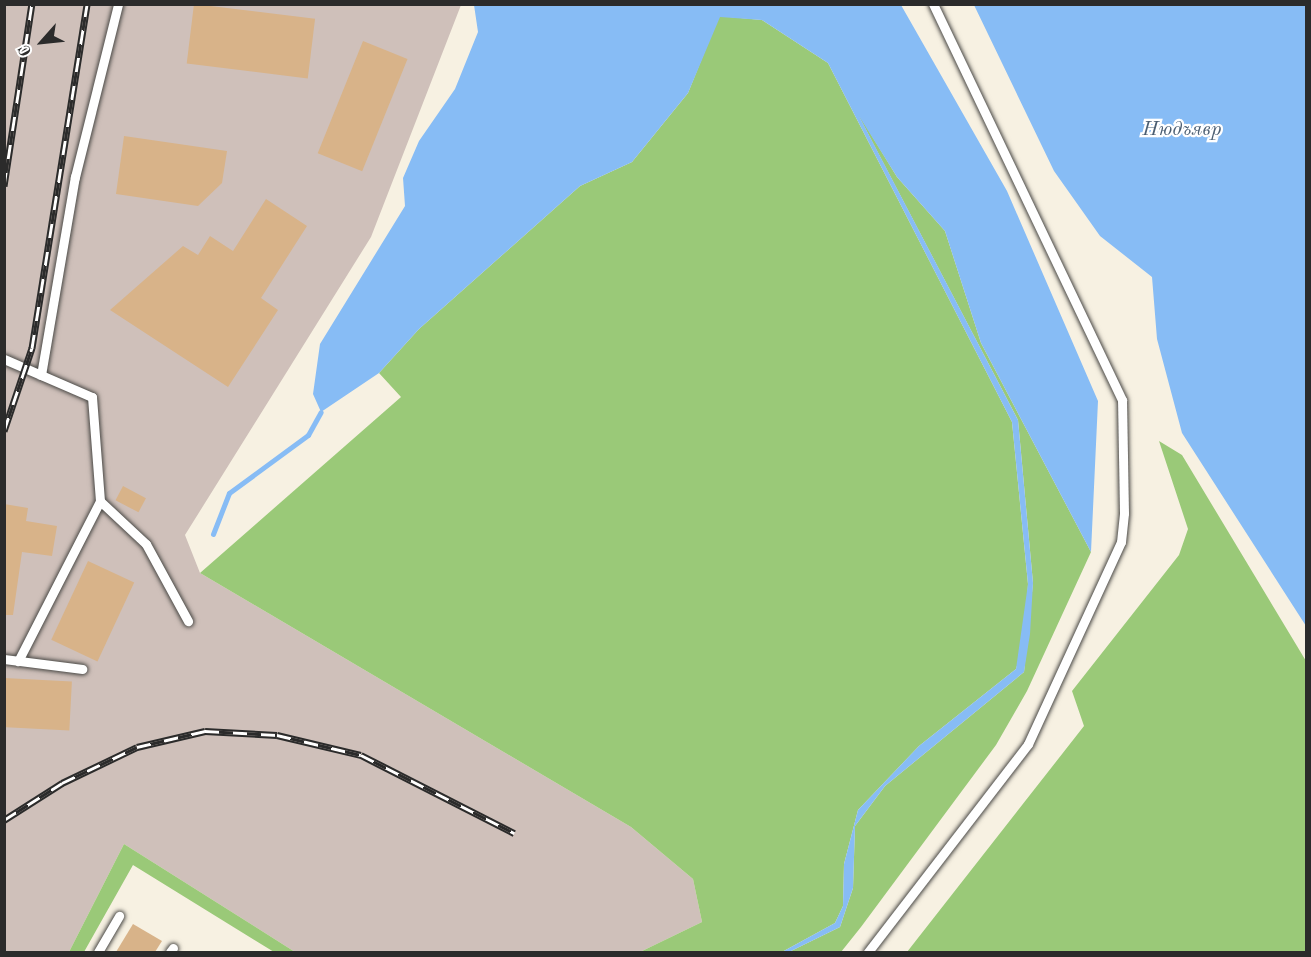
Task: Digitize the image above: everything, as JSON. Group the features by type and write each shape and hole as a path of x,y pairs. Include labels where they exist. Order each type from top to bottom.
{"lane":[{"path":"41,375 75,177 118,4"},
{"path":"868,952 1028,744 1121,543 1124,513 1122,400 933,4"},
{"path":"4,359 92,397 100,501 18,661"},
{"path":"100,501 146,544 188,621"},
{"path":"4,659 82,669"},
{"path":"98,952 119,916"}],"shaded area":[{"path":"5,5 461,5 371,237 185,535 200,573 631,827 693,879 702,922 640,952 295,952 124,844 69,952 5,952"}],"green space":[{"path":"719,16 762,20 828,63 1012,422 1028,584 1025,638 1016,669 919,746 858,810 844,864 843,906 835,923 782,952 640,952 702,922 693,879 631,827 200,573 401,397 379,373 419,329 580,186 632,162 688,93"},
{"path":"853,105 897,177 945,231 981,343 1091,552 1027,691 996,745 861,927 841,952 789,952 840,927 853,888 855,826 885,786 1024,672 1033,583 1018,420"},
{"path":"1159,441 1182,455 1306,661 1306,952 907,952 1084,726 1072,691 1179,555 1188,529"},
{"path":"124,844 295,952 274,952 133,865 84,952 69,952"}],"water":[{"path":"474,5 901,5 1007,191 1098,401 1091,552 981,343 945,231 897,177 859,116 1018,420 1033,583 1030,634 1024,672 885,786 855,826 853,888 840,927 789,952 782,952 835,923 843,906 844,864 858,810 919,746 1016,669 1028,584 1012,422 828,63 762,20 720,17 688,93 632,162 580,186 419,329 379,373 321,412 313,394 320,344 405,206 403,178 419,141 455,89 478,32"},
{"name":"Нюдъявр","path":"974,5 1306,5 1306,626 1182,433 1157,339 1152,277 1100,236 1054,171"}],"building":[{"path":"194,4 315,19 308,78 187,64"},
{"path":"363,41 408,59 362,171 318,153"},
{"path":"124,136 227,151 222,183 198,206 116,194"},
{"path":"266,199 307,226 261,298 278,310 228,387 110,310 183,246 198,255 210,236 233,251"},
{"path":"123,486 146,498 138,512 115,500"},
{"path":"4,504 28,508 26,521 57,526 52,556 22,552 13,615 4,615"},
{"path":"88,561 134,583 97,661 51,640"},
{"path":"4,678 72,682 69,730 4,727"},
{"path":"133,924 162,941 155,952 116,952"}],"waterway":[{"path":"213,534 229,493 308,435 321,412"}],"railway":[{"path":"4,186 32,4"},
{"path":"4,431 32,348 87,4"},
{"path":"4,820 62,783 137,747 205,731 277,735 361,755 514,833"}]}
